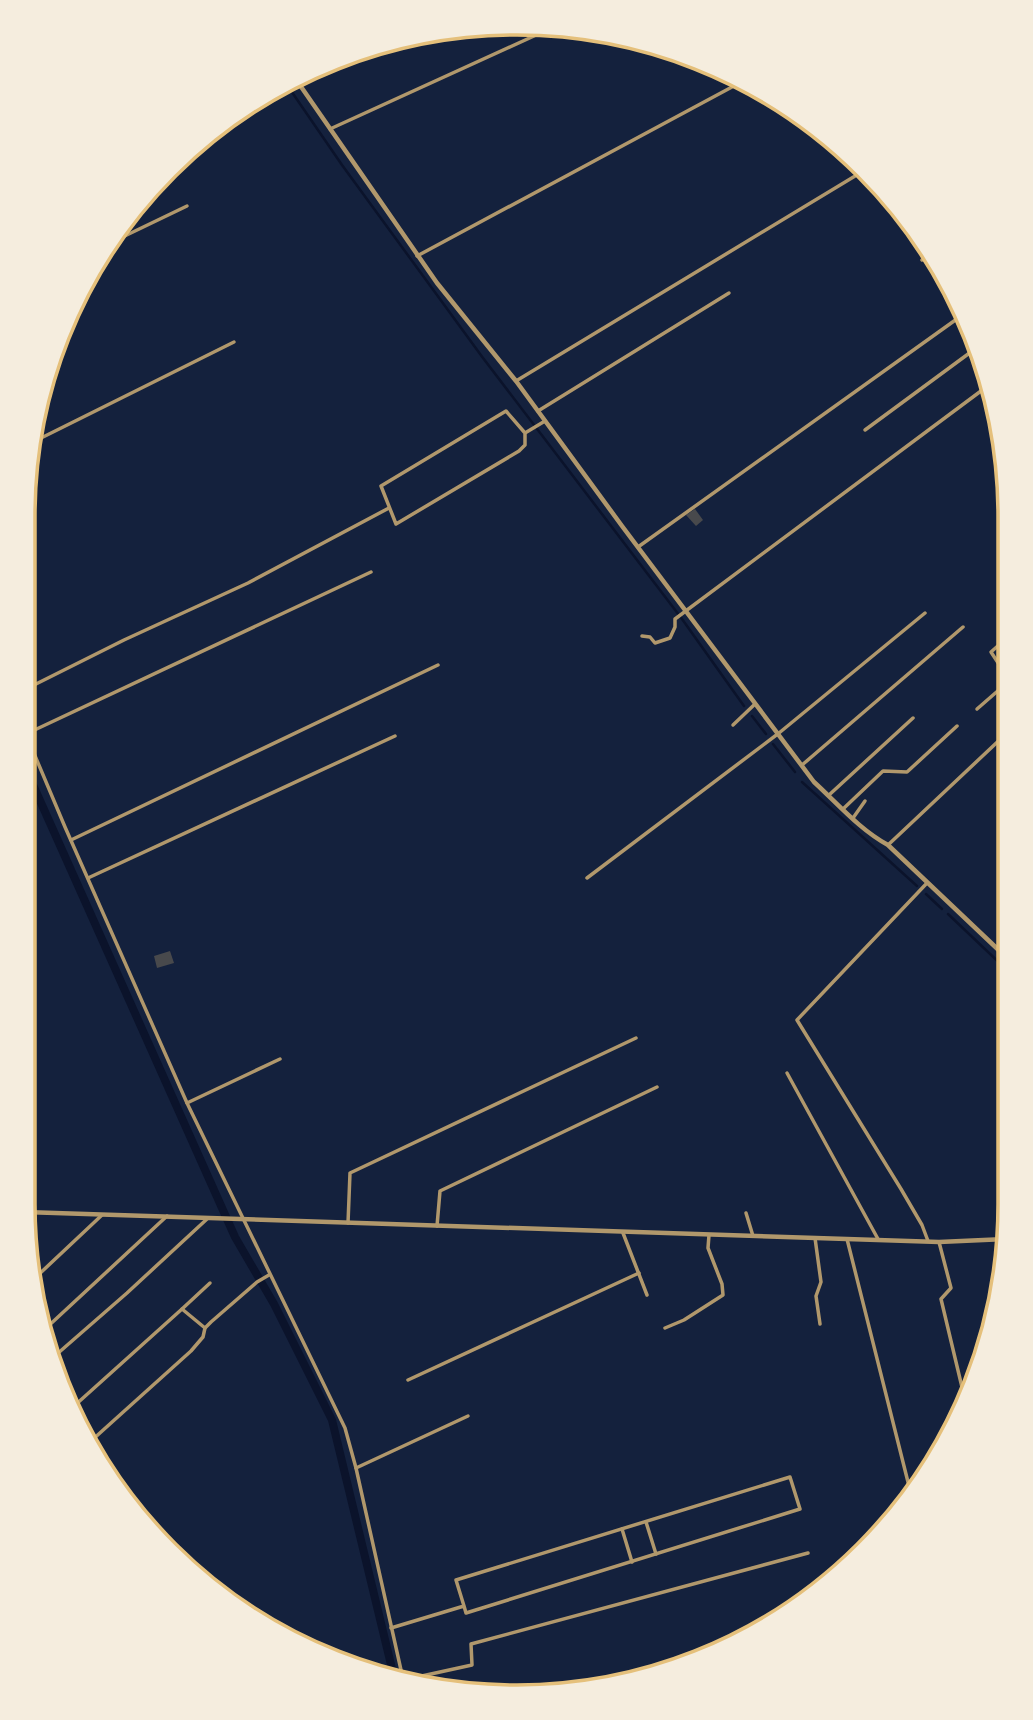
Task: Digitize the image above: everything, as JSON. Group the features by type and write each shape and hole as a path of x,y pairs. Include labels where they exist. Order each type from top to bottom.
{"street":[{"path":"330,129 535,36"},
{"path":"301,87 417,256 475,333 516,381 538,411 542,423 802,765 843,809 877,839 888,845 998,950"},
{"path":"417,256 732,87"},
{"path":"516,381 856,175"},
{"path":"126,235 187,206"},
{"path":"538,411 730,293"},
{"path":"638,547 955,320"},
{"path":"42,438 234,342"},
{"path":"865,430 969,353"},
{"path":"642,636 650,637 654,643 670,638 677,618 982,391"},
{"path":"506,411 525,433 525,445 519,452 396,524 381,486 506,411"},
{"path":"525,433 542,423"},
{"path":"35,684 248,583 389,508"},
{"path":"35,729 371,572"},
{"path":"587,878 779,733 925,614"},
{"path":"802,765 963,627"},
{"path":"998,646 991,652 998,664"},
{"path":"71,840 438,665"},
{"path":"977,709 998,689"},
{"path":"733,725 755,704"},
{"path":"829,795 913,718"},
{"path":"843,809 883,771 910,770 957,726"},
{"path":"88,878 395,736"},
{"path":"888,845 998,741"},
{"path":"35,754 187,1103 341,1418 356,1468 403,1671"},
{"path":"853,818 865,801"},
{"path":"927,883 797,1020 901,1189 928,1241"},
{"path":"348,1223 350,1173 636,1038"},
{"path":"187,1103 280,1059"},
{"path":"787,1073 878,1240"},
{"path":"437,1226 440,1191 657,1087"},
{"path":"35,1213 104,1213 243,1220 939,1242 997,1239"},
{"path":"40,1273 104,1213"},
{"path":"746,1213 753,1236"},
{"path":"50,1324 167,1216"},
{"path":"59,1352 209,1218"},
{"path":"623,1233 647,1294"},
{"path":"665,1328 684,1320 723,1295 722,1284 708,1248 709,1235"},
{"path":"815,1238 821,1282 816,1296 820,1324"},
{"path":"847,1239 908,1483"},
{"path":"939,1242 951,1288 941,1299 962,1386"},
{"path":"408,1380 639,1273"},
{"path":"96,1437 191,1351 203,1338 205,1328 257,1282 269,1275"},
{"path":"79,1402 211,1283"},
{"path":"182,1309 205,1328"},
{"path":"356,1468 468,1416"},
{"path":"790,1477 800,1509 466,1613 456,1580 646,1522 790,1477"},
{"path":"646,1522 656,1554"},
{"path":"622,1529 632,1562"},
{"path":"421,1676 472,1665 471,1644 808,1553"},
{"path":"391,1628 464,1606"}],"building":[{"path":"695,509 703,520 696,526 686,515"},
{"path":"170,951 174,963 157,968 154,956"}],"waterway":[{"path":"292,92 483,358 682,619 744,706"},
{"path":"752,716 766,734"},
{"path":"773,744 795,772"},
{"path":"802,782 917,886"},
{"path":"35,789 235,1237 274,1304 332,1420 392,1669"},
{"path":"926,894 942,909"},
{"path":"948,914 998,961"}]}
